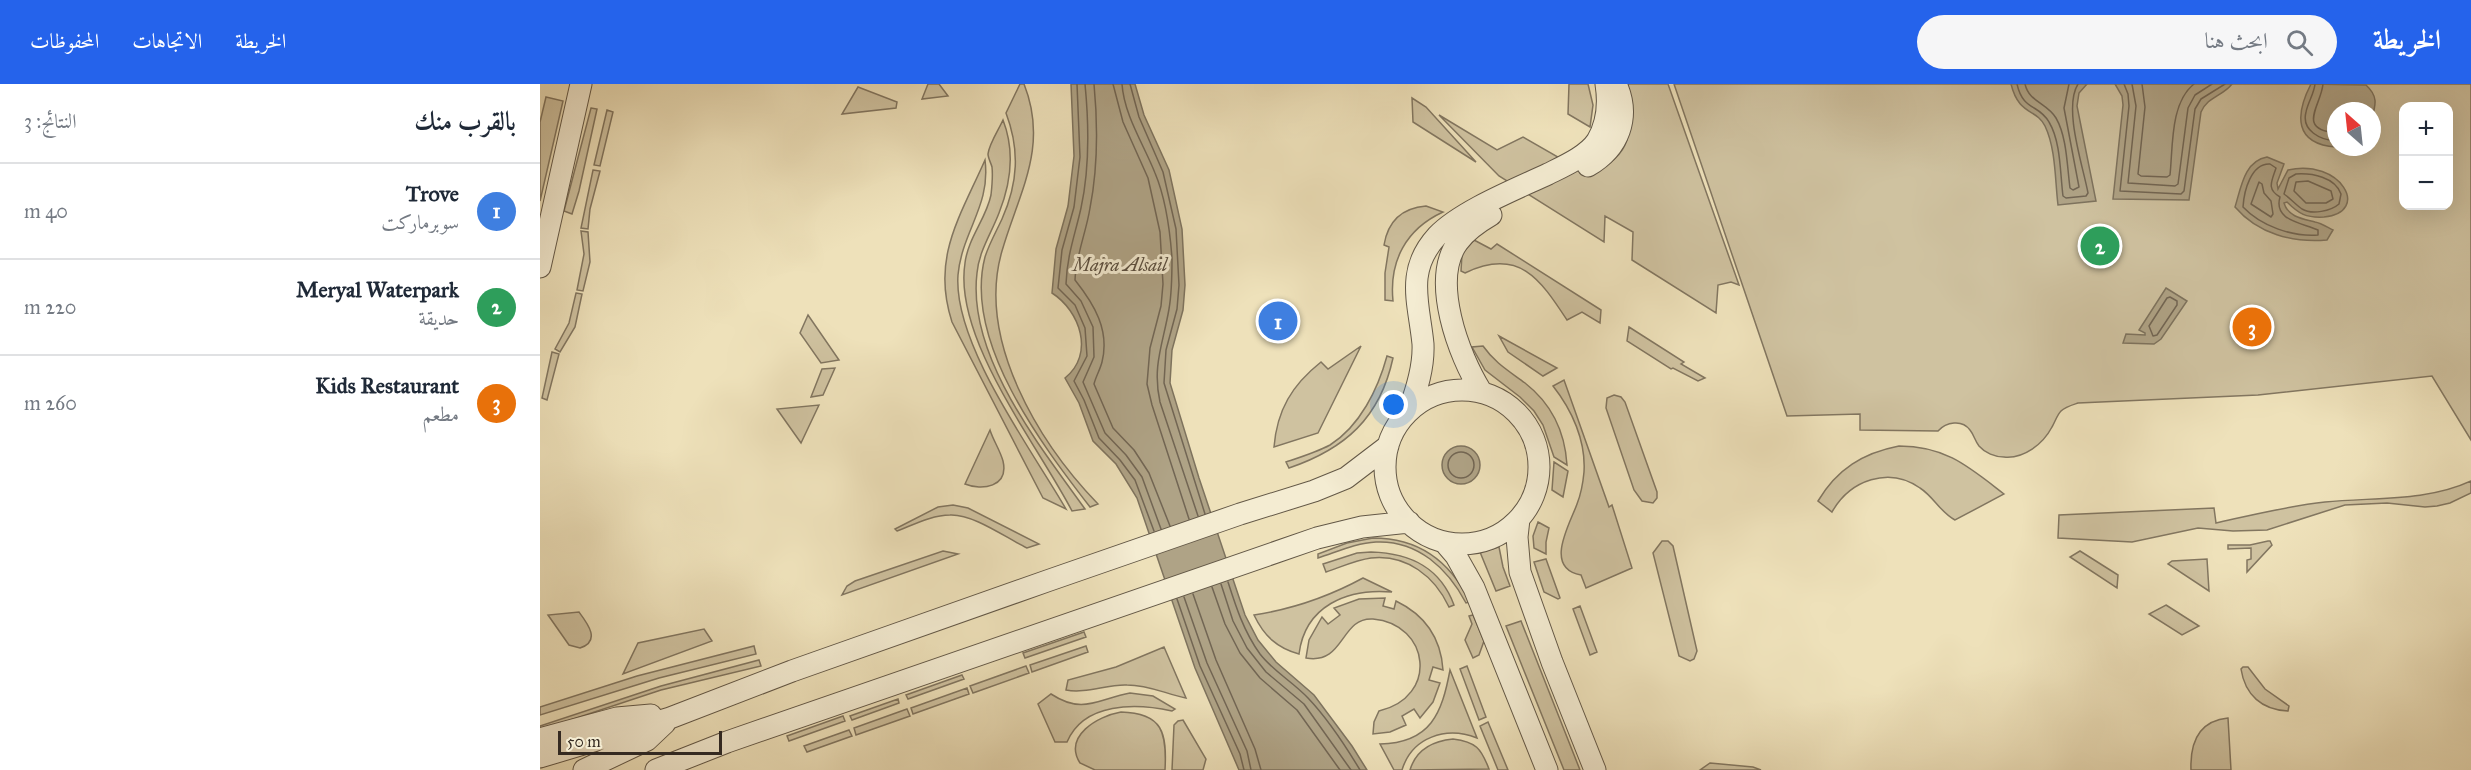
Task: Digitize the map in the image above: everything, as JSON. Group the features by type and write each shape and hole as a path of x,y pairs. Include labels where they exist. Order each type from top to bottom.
{"street":[{"path":"540,267 581,84"},
{"path":"1481,392 1464,360 1448,299 1449,264 1457,243 1483,220 1589,157 1606,119 1608,106 1606,84"},
{"path":"1409,410 1425,399 1443,392 1462,389 1498,398 1512,407 1525,420 1534,436 1539,453 1538,479 1530,505 1507,530 1476,542 1460,544 1444,542 1419,531 1394,502 1386,479 1385,462 1388,446 1393,433 1409,410 1420,377 1422,361 1423,344 1415,282 1422,258 1439,234 1451,225 1500,197 1565,165 1610,148 1622,126 1622,102 1616,84"},
{"path":"540,757 670,717 792,671 1127,553 1330,485 1360,468 1388,446"},
{"path":"1519,519 1517,537 1520,572 1552,662 1595,770"},
{"path":"656,770 727,742 1146,596 1339,532 1409,522"},
{"path":"1444,542 1466,571 1474,588 1547,770"},
{"path":"540,739 617,718 652,715 670,717"},
{"path":"584,770 647,740 670,717"}],"shaded area":[{"path":"928,84 939,84 948,96 922,99"},
{"path":"1020,84 1024,84 1031,107 1034,128 1033,149 1023,189 1002,251 996,285 998,320 1005,354 1018,388 1054,451 1098,504 1090,507 1050,454 1011,390 996,357 985,323 981,289 985,257 1007,206 1014,179 1014,140 1006,113"},
{"path":"1569,84 1588,84 1593,105 1590,127 1568,114"},
{"path":"1624,84 1668,84 1739,285 1731,282 1718,285 1716,313 1632,260 1633,232 1605,216 1604,242 1499,176 1439,115 1497,150 1523,137 1589,175 1616,158 1628,138 1629,126"},
{"path":"1674,84 2471,84 2471,440 2432,376 2258,395 2078,403 2058,414 2044,439 2032,449 2019,456 2011,457 1997,456 1984,451 1970,430 1963,424 1950,424 1938,431 1860,430 1860,414 1787,416"},
{"path":"858,87 897,102 896,108 842,114"},
{"path":"546,97 563,101 540,201 540,122"},
{"path":"1412,98 1426,107 1476,162 1413,122"},
{"path":"591,108 597,109 572,214 564,211"},
{"path":"607,110 613,112 600,166 594,165"},
{"path":"1003,120 1009,143 1009,179 977,273 977,304 983,336 995,368 1028,429 1085,509 1072,511 1001,391 972,325 965,293 967,254 991,195 992,167 988,156 989,150"},
{"path":"985,160 984,191 965,245 958,275 960,302 968,332 997,396 1066,509 1043,498 952,322 946,299 945,278 951,238"},
{"path":"593,170 600,171 590,209 588,229 581,228"},
{"path":"1426,206 1443,212 1419,227 1410,237 1397,260 1392,286 1393,301 1385,300 1385,273 1389,247 1384,245 1389,229 1403,213"},
{"path":"581,231 588,232 590,262 583,291 577,290 584,254"},
{"path":"1474,240 1491,249 1497,244 1601,310 1600,323 1582,312 1567,320 1537,280 1526,271 1514,266 1500,264 1484,266 1465,273 1461,271 1462,254"},
{"path":"576,293 582,294 575,327 560,352 555,349 569,323"},
{"path":"808,315 839,360 821,363 800,333"},
{"path":"1629,327 1705,378 1698,381 1671,369 1627,341"},
{"path":"1499,336 1557,368 1543,376 1508,352"},
{"path":"1361,346 1318,433 1274,447 1279,421 1294,389 1321,362 1328,369"},
{"path":"1483,346 1497,362 1534,391 1550,409 1560,430 1567,465 1554,457 1543,425 1534,411 1485,370 1472,347"},
{"path":"552,352 559,354 547,400 542,398"},
{"path":"1387,356 1393,358 1387,379 1379,398 1357,428 1327,451 1289,468 1286,462 1330,445 1350,428 1373,394"},
{"path":"835,368 823,395 811,397 822,369"},
{"path":"1564,380 1609,507 1612,505 1632,568 1586,588 1581,575 1570,571 1563,564 1561,555 1565,533 1580,496 1584,472 1580,437 1572,416 1553,386"},
{"path":"1614,395 1621,397 1625,402 1657,492 1657,498 1653,503 1642,501 1634,490 1606,408 1607,398"},
{"path":"819,405 801,443 777,409"},
{"path":"990,430 1003,461 1002,477 998,482 986,487 965,484"},
{"path":"1899,446 1916,447 1944,454 1968,467 2004,494 1955,520 1920,488 1908,481 1896,478 1883,477 1860,485 1849,492 1832,512 1818,501 1842,471 1852,464 1874,453"},
{"path":"1554,462 1568,471 1563,497 1552,490"},
{"path":"2471,481 2471,493 2450,503 2425,507 2387,503 2345,505 2267,530 2233,531 2198,528 2132,542 2058,538 2059,515 2214,508 2216,523 2311,504 2418,496 2454,488"},
{"path":"953,505 968,508 1039,544 1027,548 979,522 950,515 936,517 897,531 895,529 938,507"},
{"path":"1538,522 1549,528 1546,554 1534,548 1533,536"},
{"path":"1373,538 1390,539 1419,547 1443,564 1462,587 1470,602 1466,603 1441,568 1418,551 1405,546 1376,542 1354,546 1318,558 1318,554 1347,543"},
{"path":"1662,541 1668,541 1673,546 1697,651 1694,659 1690,661 1679,656 1653,553"},
{"path":"2270,541 2272,545 2247,572 2247,560 2251,559 2251,548 2228,549 2228,545 2250,545"},
{"path":"1499,547 1510,586 1496,591 1480,552"},
{"path":"943,551 958,554 842,595 847,586 855,581"},
{"path":"2080,551 2118,575 2117,588 2070,557"},
{"path":"1357,553 1398,555 1422,565 1441,581 1454,605 1449,607 1428,577 1408,564 1396,560 1365,559 1326,572 1323,564"},
{"path":"1546,559 1560,598 1558,599 1544,592 1534,562"},
{"path":"2207,559 2209,591 2168,564 2172,561"},
{"path":"1363,578 1392,592 1359,593 1344,597 1319,612 1303,637 1299,654 1272,640 1254,615 1310,601"},
{"path":"1385,598 1383,606 1394,609 1396,601 1415,613 1430,629 1439,648 1443,670 1433,667 1429,680 1440,683 1433,702 1420,718 1414,709 1402,716 1406,725 1390,732 1373,734 1374,722 1379,711 1398,703 1411,691 1418,677 1420,662 1416,647 1406,634 1392,624 1373,619 1362,620 1354,625 1328,655 1306,658 1309,640 1322,617 1328,624 1340,615 1334,608 1359,599"},
{"path":"2166,605 2199,626 2182,635 2149,614"},
{"path":"1580,606 1597,652 1590,655 1573,609"},
{"path":"579,612 591,632 590,641 580,648 569,645 548,615"},
{"path":"1473,615 1484,641 1479,655 1473,658 1465,640 1472,624 1469,616"},
{"path":"1521,621 1580,770 1564,770 1506,626"},
{"path":"704,629 712,641 623,674 638,643"},
{"path":"1084,632 1086,637 1025,658 1023,653"},
{"path":"754,646 756,654 659,678 540,715 540,707 637,676"},
{"path":"1086,646 1088,652 1032,672 1030,665"},
{"path":"1164,647 1186,698 1135,685 1081,691 1066,690 1068,680 1116,667"},
{"path":"759,660 761,666 661,690 540,730 540,726 661,686"},
{"path":"1026,666 1029,673 973,693 970,686"},
{"path":"1467,666 1486,717 1479,720 1460,669"},
{"path":"2248,667 2265,689 2289,706 2288,711 2270,708 2256,699 2246,686 2241,669"},
{"path":"1450,670 1477,738 1454,733 1432,737 1414,749 1402,770 1394,770 1380,744 1411,738 1431,723 1443,700"},
{"path":"962,675 964,679 908,699 906,695"},
{"path":"967,688 969,694 913,714 911,708"},
{"path":"1130,693 1153,696 1175,709 1172,711 1143,707 1112,708 1086,719 1075,729 1067,742 1055,742 1038,704 1051,694 1072,704 1091,704"},
{"path":"898,699 899,703 852,720 850,716"},
{"path":"907,709 910,716 856,735 854,728"},
{"path":"1121,712 1146,716 1154,721 1163,736 1165,770 1095,770 1080,763 1076,753 1079,736 1093,723"},
{"path":"843,716 845,721 789,741 787,736"},
{"path":"2228,718 2231,770 2191,770 2192,751 2198,735 2209,724"},
{"path":"1183,720 1206,759 1203,770 1172,770 1174,725"},
{"path":"1488,722 1508,770 1498,770 1480,726"},
{"path":"849,730 852,736 807,752 804,746"},
{"path":"1453,739 1477,747 1489,769 1410,770 1416,757 1426,748 1432,744"},
{"path":"1710,763 1753,767 1761,770 1700,770"}],"water":[{"name":"Majra Alsail","path":"1071,84 1135,84 1144,115 1169,170 1182,229 1185,285 1183,310 1172,350 1170,383 1245,615 1258,640 1276,662 1314,695 1367,770 1239,770 1195,668 1137,498 1116,464 1093,441 1079,403 1065,378 1080,357 1081,345 1080,333 1070,310 1052,293 1056,249 1068,206 1074,156"},
{"path":"2011,84 2087,84 2079,93 2077,106 2096,201 2058,205 2049,135 2041,120 2018,102"},
{"path":"2115,84 2232,84 2207,103 2201,112 2189,200 2113,199 2123,105 2122,96"},
{"path":"2311,84 2366,85 2373,93 2375,100 2375,102 2327,102 2327,146 2312,140 2305,134 2301,117"},
{"path":"2267,157 2284,164 2277,183 2278,189 2288,170 2306,168 2335,178 2344,187 2347,197 2346,206 2338,213 2324,217 2303,214 2287,202 2284,203 2292,214 2333,230 2327,240 2302,240 2277,235 2254,224 2235,207 2248,170 2253,164"},
{"path":"2166,288 2187,301 2161,339 2154,344 2123,343 2126,334 2145,335 2139,330"},
{"path":"1461,446 1475,451 1480,465 1475,479 1461,484 1447,479 1442,465 1447,451"}],"place":[{"name":"Meryal Waterpark","path":"2100,246"},
{"name":"Trove","path":"1278,321"},
{"name":"Kids Restaurant","path":"2252,327"}]}
